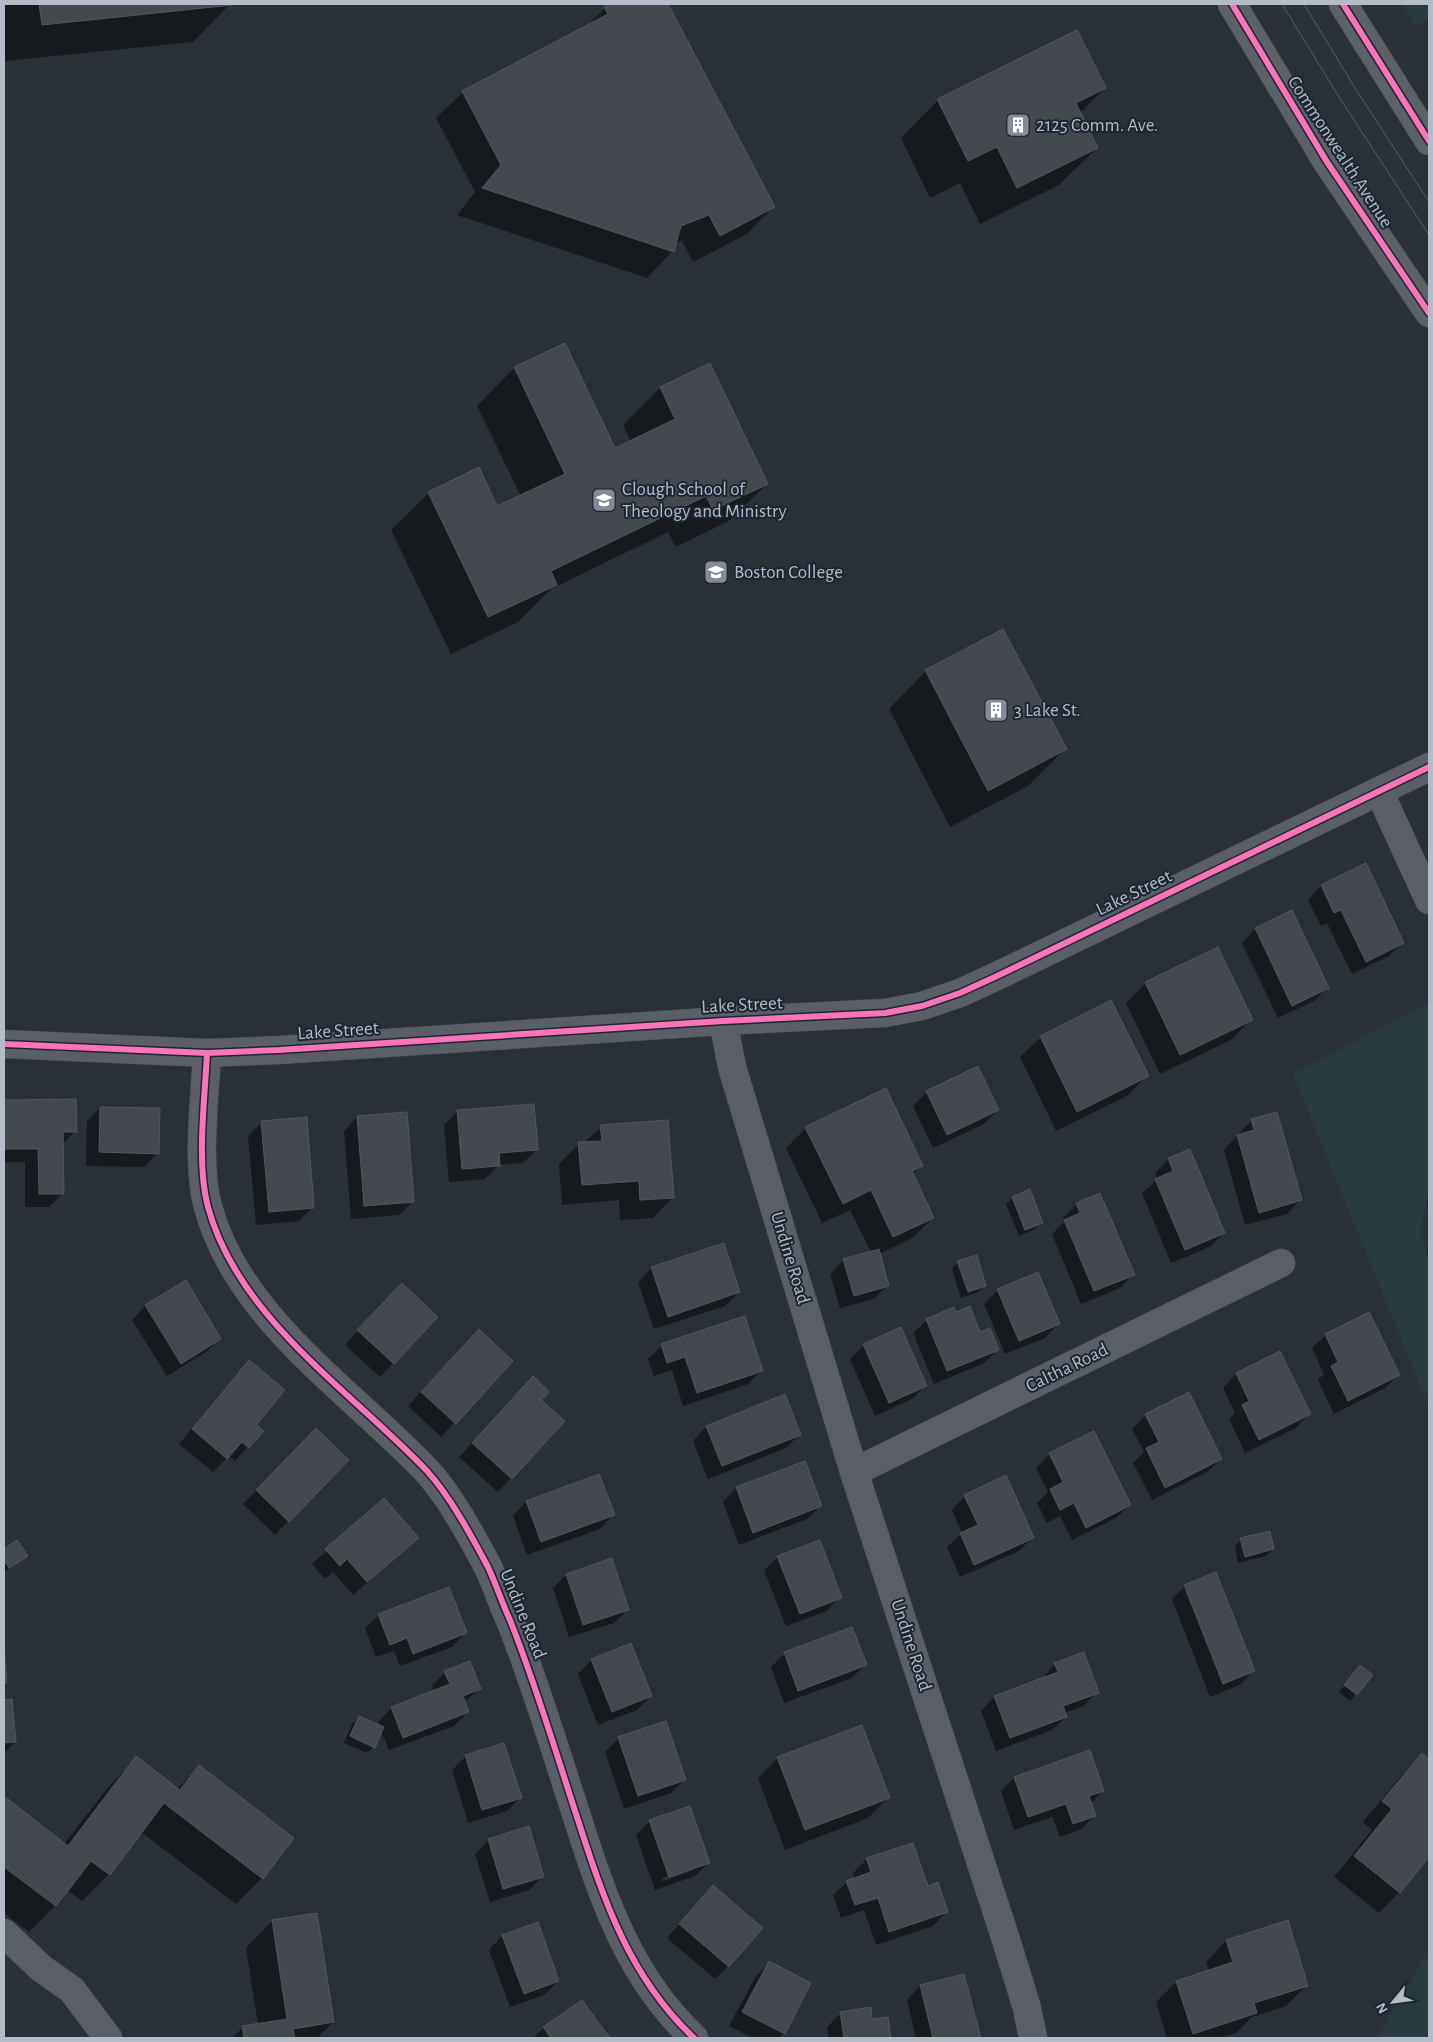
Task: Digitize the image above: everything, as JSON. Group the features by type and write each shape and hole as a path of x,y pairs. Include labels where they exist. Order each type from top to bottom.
{"main road":[{"name":"Commonwealth Avenue","path":"1232,4 1327,162 1429,313"},
{"path":"1343,4 1429,142"}],"street":[{"name":"Lake Street","path":"4,1044 207,1053 723,1021 885,1013 922,1006 960,993 1429,767"},
{"path":"1378,791 1429,900"},
{"name":"Undine Road","path":"723,1021 732,1067 854,1472 1007,1943 1027,2008 1033,2038"},
{"name":"Undine Road","path":"207,1053 202,1167 207,1204 219,1242 238,1276 259,1305 285,1335 429,1473 464,1523 489,1570 529,1668 590,1860 610,1914 631,1957 648,1984 673,2016 694,2038"},
{"name":"Caltha Road","path":"854,1472 1281,1264"},
{"path":"4,1933 41,1968 72,1990 108,2038"}],"green space":[{"path":"1402,4 1429,4 1429,17 1416,27"},
{"path":"1429,1003 1429,1192 1420,1233 1429,1260 1429,1407 1293,1074"},
{"path":"1429,1950 1429,2038 1377,2038"}],"building":[{"path":"39,4 232,4 232,5 42,25"},
{"path":"610,4 668,4 775,207 720,236 709,215 681,226 674,252 482,188 501,165 462,91 608,14 604,7"},
{"name":"2125 Comm. Ave.","path":"1077,30 1106,88 1076,103 1098,148 1017,188 997,147 968,161 937,99"},
{"path":"565,343 615,448 675,419 660,387 710,363 768,484 713,510 706,496 551,571 557,585 488,617 428,492 479,467 497,506 565,474 514,367"},
{"name":"3 Lake St.","path":"1003,629 1067,749 988,791 925,670"},
{"path":"1366,863 1404,943 1366,962 1341,910 1334,913 1321,885"},
{"path":"1292,910 1329,988 1292,1006 1255,928"},
{"path":"1218,947 1253,1020 1180,1055 1145,982"},
{"path":"1111,1000 1149,1076 1077,1112 1040,1036"},
{"path":"978,1066 999,1110 947,1135 926,1091"},
{"path":"886,1088 923,1166 912,1171 934,1218 893,1237 871,1190 843,1204 805,1127"},
{"path":"76,1099 77,1132 63,1132 64,1194 39,1194 38,1149 4,1149 4,1100"},
{"path":"534,1104 538,1150 499,1153 500,1166 462,1169 457,1110"},
{"path":"100,1107 160,1108 159,1154 99,1152"},
{"path":"407,1112 414,1202 364,1206 357,1116"},
{"path":"1277,1112 1302,1200 1259,1213 1237,1135 1254,1130 1251,1119"},
{"path":"307,1117 314,1208 269,1212 261,1121"},
{"path":"668,1120 674,1198 640,1200 639,1181 582,1185 578,1142 602,1141 600,1125"},
{"path":"1190,1149 1225,1233 1185,1250 1155,1179 1173,1171 1168,1158"},
{"path":"1030,1189 1043,1223 1025,1230 1012,1197"},
{"path":"1100,1193 1135,1275 1094,1291 1064,1220 1080,1213 1076,1203"},
{"path":"724,1243 740,1292 668,1317 651,1267"},
{"path":"879,1249 889,1286 854,1296 843,1259"},
{"path":"977,1255 986,1286 968,1292 957,1261"},
{"path":"1038,1272 1060,1324 1019,1341 997,1289"},
{"path":"186,1280 221,1339 181,1364 145,1305"},
{"path":"402,1283 438,1317 394,1364 357,1330"},
{"path":"970,1306 980,1332 990,1328 999,1350 947,1371 926,1319 954,1307 956,1312"},
{"path":"1369,1312 1400,1375 1348,1401 1331,1366 1338,1362 1325,1334"},
{"path":"745,1316 763,1371 697,1393 685,1357 667,1363 661,1344"},
{"path":"901,1327 927,1386 889,1403 863,1344"},
{"path":"479,1329 513,1361 456,1424 421,1392"},
{"path":"1280,1351 1311,1414 1259,1440 1242,1405 1249,1401 1236,1373"},
{"path":"249,1360 285,1390 256,1425 264,1431 249,1448 242,1442 227,1459 192,1429"},
{"path":"533,1376 549,1392 541,1400 565,1421 512,1479 472,1443"},
{"path":"1189,1392 1222,1459 1165,1488 1146,1448 1159,1442 1145,1414"},
{"path":"785,1394 801,1435 722,1466 706,1426"},
{"path":"316,1428 349,1460 289,1522 256,1490"},
{"path":"1094,1431 1131,1505 1086,1528 1074,1503 1060,1510 1050,1489 1063,1482 1049,1453"},
{"path":"805,1461 822,1506 753,1533 736,1487"},
{"path":"599,1474 615,1515 541,1542 526,1501"},
{"path":"1006,1475 1034,1538 974,1565 960,1533 978,1525 964,1495"},
{"path":"384,1498 419,1538 367,1582 347,1559 340,1566 325,1549"},
{"path":"1270,1531 1274,1549 1245,1557 1240,1538"},
{"path":"17,1540 28,1556 9,1568 4,1560 4,1549"},
{"path":"820,1540 842,1598 800,1614 777,1556"},
{"path":"612,1558 629,1610 583,1625 566,1574"},
{"path":"1216,1572 1255,1671 1223,1684 1184,1585"},
{"path":"449,1587 467,1633 413,1654 407,1638 390,1645 378,1614"},
{"path":"852,1627 867,1665 798,1691 784,1652"},
{"path":"631,1643 652,1696 612,1712 591,1659"},
{"path":"4,1647 7,1683 4,1683"},
{"path":"1084,1652 1099,1693 1063,1706 1067,1717 1010,1738 994,1696 1058,1672 1054,1663"},
{"path":"470,1661 481,1689 463,1696 469,1712 403,1738 391,1707 450,1684 444,1671"},
{"path":"1360,1665 1373,1675 1357,1695 1344,1685"},
{"path":"12,1699 16,1742 4,1743 4,1700"},
{"path":"359,1716 384,1727 375,1748 350,1736"},
{"path":"666,1721 686,1780 638,1796 618,1737"},
{"path":"862,1725 890,1798 805,1830 777,1757"},
{"path":"504,1743 522,1798 482,1810 465,1755"},
{"path":"1090,1750 1104,1791 1089,1796 1096,1816 1073,1824 1066,1804 1028,1817 1014,1777"},
{"path":"1422,1753 1429,1759 1429,1857 1400,1893 1354,1856 1392,1809 1382,1801"},
{"path":"136,1756 180,1790 199,1765 294,1838 263,1879 164,1803 110,1875 91,1861 56,1906 4,1867 4,1796 68,1846"},
{"path":"690,1806 710,1863 669,1877 649,1820"},
{"path":"529,1826 544,1877 503,1889 488,1839"},
{"path":"913,1843 928,1886 938,1882 948,1912 889,1932 878,1898 855,1905 846,1881 871,1872 866,1858"},
{"path":"713,1885 763,1928 729,1967 679,1924"},
{"path":"317,1913 334,2022 293,2029 295,2038 244,2038 242,2026 287,2019 272,1920"},
{"path":"1288,1920 1308,1986 1254,2003 1257,2013 1193,2034 1176,1981 1233,1962 1226,1940"},
{"path":"538,1922 559,1981 524,1994 502,1935"},
{"path":"769,1961 811,1983 785,2034 742,2012"},
{"path":"964,1974 981,2038 933,2038 920,1985"},
{"path":"582,2000 610,2038 551,2038 543,2027"},
{"path":"871,2007 872,2019 888,2017 891,2038 844,2038 840,2012"}],"tram line":[{"path":"1282,4 1339,97 1429,235"},
{"path":"1304,4 1355,88 1429,202"}],"cycle path":[{"path":"1232,4 1327,162 1429,313"},
{"path":"1343,4 1429,141"},
{"path":"4,1044 207,1053 723,1021 885,1013 922,1006 960,993 997,976 1429,767"},
{"path":"207,1053 202,1131 202,1171 208,1207 223,1247 244,1284 270,1318 300,1351 427,1471 444,1492 460,1517 488,1567 510,1620 537,1694 609,1909 636,1964 653,1990 672,2015 694,2038"}],"place":[{"name":"2125 Comm. Ave.","path":"1018,125"},
{"name":"Clough School of Theology and Ministry","path":"604,500"},
{"name":"Boston College","path":"716,572"},
{"name":"3 Lake St.","path":"996,710"}]}
